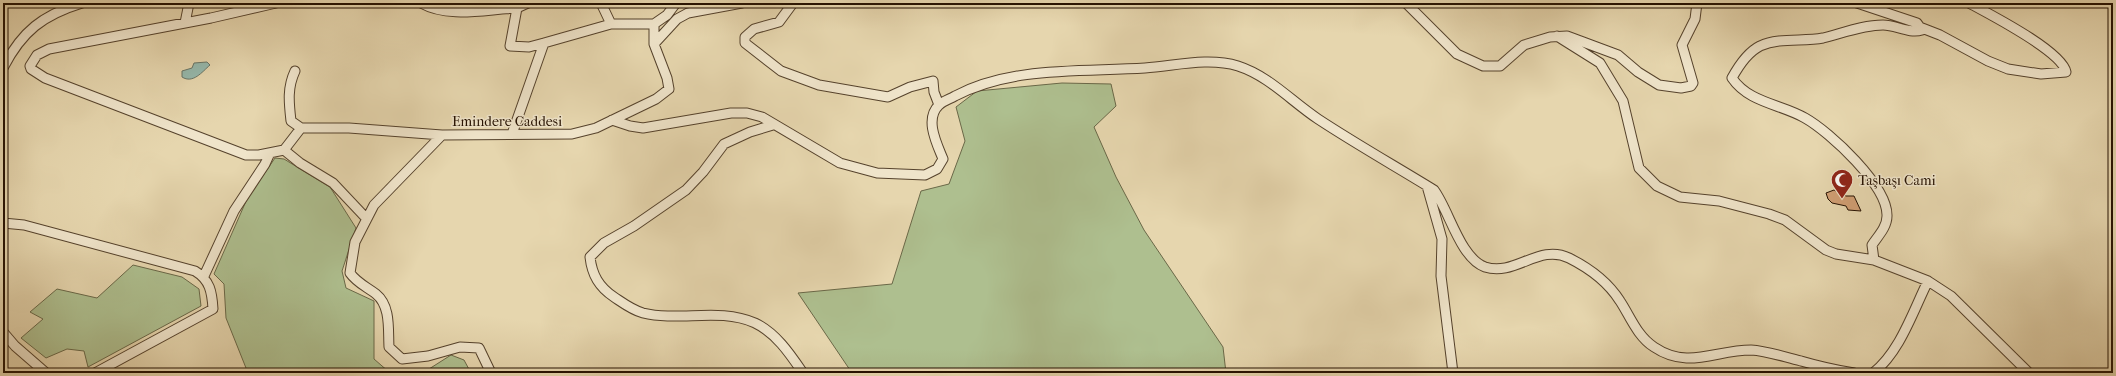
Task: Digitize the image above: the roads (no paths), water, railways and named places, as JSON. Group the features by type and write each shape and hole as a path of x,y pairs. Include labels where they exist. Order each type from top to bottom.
{"street":[{"path":"3,6 9,3"},
{"path":"3,68 25,33 35,23 47,16 82,3"},
{"path":"185,23 189,3"},
{"path":"276,3 185,23 50,49 37,55 30,66 31,69 45,78 177,130 246,155 270,154 284,150 301,128"},
{"path":"420,3 426,7 446,11 517,8 528,3"},
{"path":"446,11 450,3"},
{"path":"602,3 612,24"},
{"path":"517,8 510,46 529,47 612,24 654,24 666,15 676,3"},
{"path":"654,44 677,20 688,13 742,3"},
{"path":"793,3 779,22 749,31 745,37 745,43 781,71 819,86 888,97 910,87 933,81 934,92 939,105"},
{"path":"1406,3 1457,54 1483,66 1500,66 1524,45 1550,37 1567,36 1618,55 1638,72 1659,85 1681,88 1691,86 1693,83 1682,45 1694,19 1697,3"},
{"path":"1857,3 1913,22 1922,28 1936,32 1987,62 2005,69 2025,74 2059,74 2066,72 2066,67 2055,57 2015,30 1969,3"},
{"name":"Emindere Caddesi","path":"491,373 479,348 460,347 428,356 402,359 389,347 385,308 379,297 357,284 350,273 355,242 366,218 384,193 442,135 572,134 596,128 656,99 668,89 667,78 654,44 654,24"},
{"path":"1874,260 1872,245 1883,230 1887,212 1884,201 1877,188 1829,134 1804,117 1742,90 1732,78 1739,65 1764,43 1822,38 1868,26 1885,25 1916,32 1920,31 1922,28"},
{"path":"1557,36 1600,63 1623,101 1638,168 1657,186 1680,197 1719,201 1769,214 1785,220 1826,250 1836,254 1874,260 1928,281 1951,296 2028,373"},
{"path":"512,134 544,43"},
{"path":"612,120 628,126 647,128 709,115 752,113 766,117 773,125 800,138 826,155 857,169 877,173 925,175 938,169 942,159 932,129 934,113 939,105 966,91 1020,76 1146,68 1208,62 1223,63 1244,68 1262,76 1318,118 1434,190 1440,198 1468,252 1478,263 1489,268 1507,268 1543,252 1551,252 1566,256 1594,273 1605,282 1619,300 1643,337 1663,352 1677,357 1692,360 1742,352 1766,351 1808,364 1854,373"},
{"path":"295,71 289,82 291,121 301,128 348,128 442,135"},
{"path":"773,125 745,134 724,144 703,172 686,190 634,226 595,250 590,257 591,267 600,286 632,309 643,313 662,316 721,313 755,323 770,332 778,340 803,373"},
{"path":"284,150 300,163 333,183 366,218"},
{"path":"204,276 234,211 270,154"},
{"path":"1427,186 1442,239 1441,276 1453,373"},
{"path":"3,223 24,225 195,271 204,276 209,282 212,290 213,309 95,373"},
{"path":"1873,373 1879,370 1897,344 1928,281"},
{"path":"3,332 15,346 46,373"}],"water":[{"path":"207,62 210,65 201,74 190,79 182,77 182,71 192,68 194,63"}],"place":[{"name":"Taşbaşı Cami","path":"1842,200"}]}
